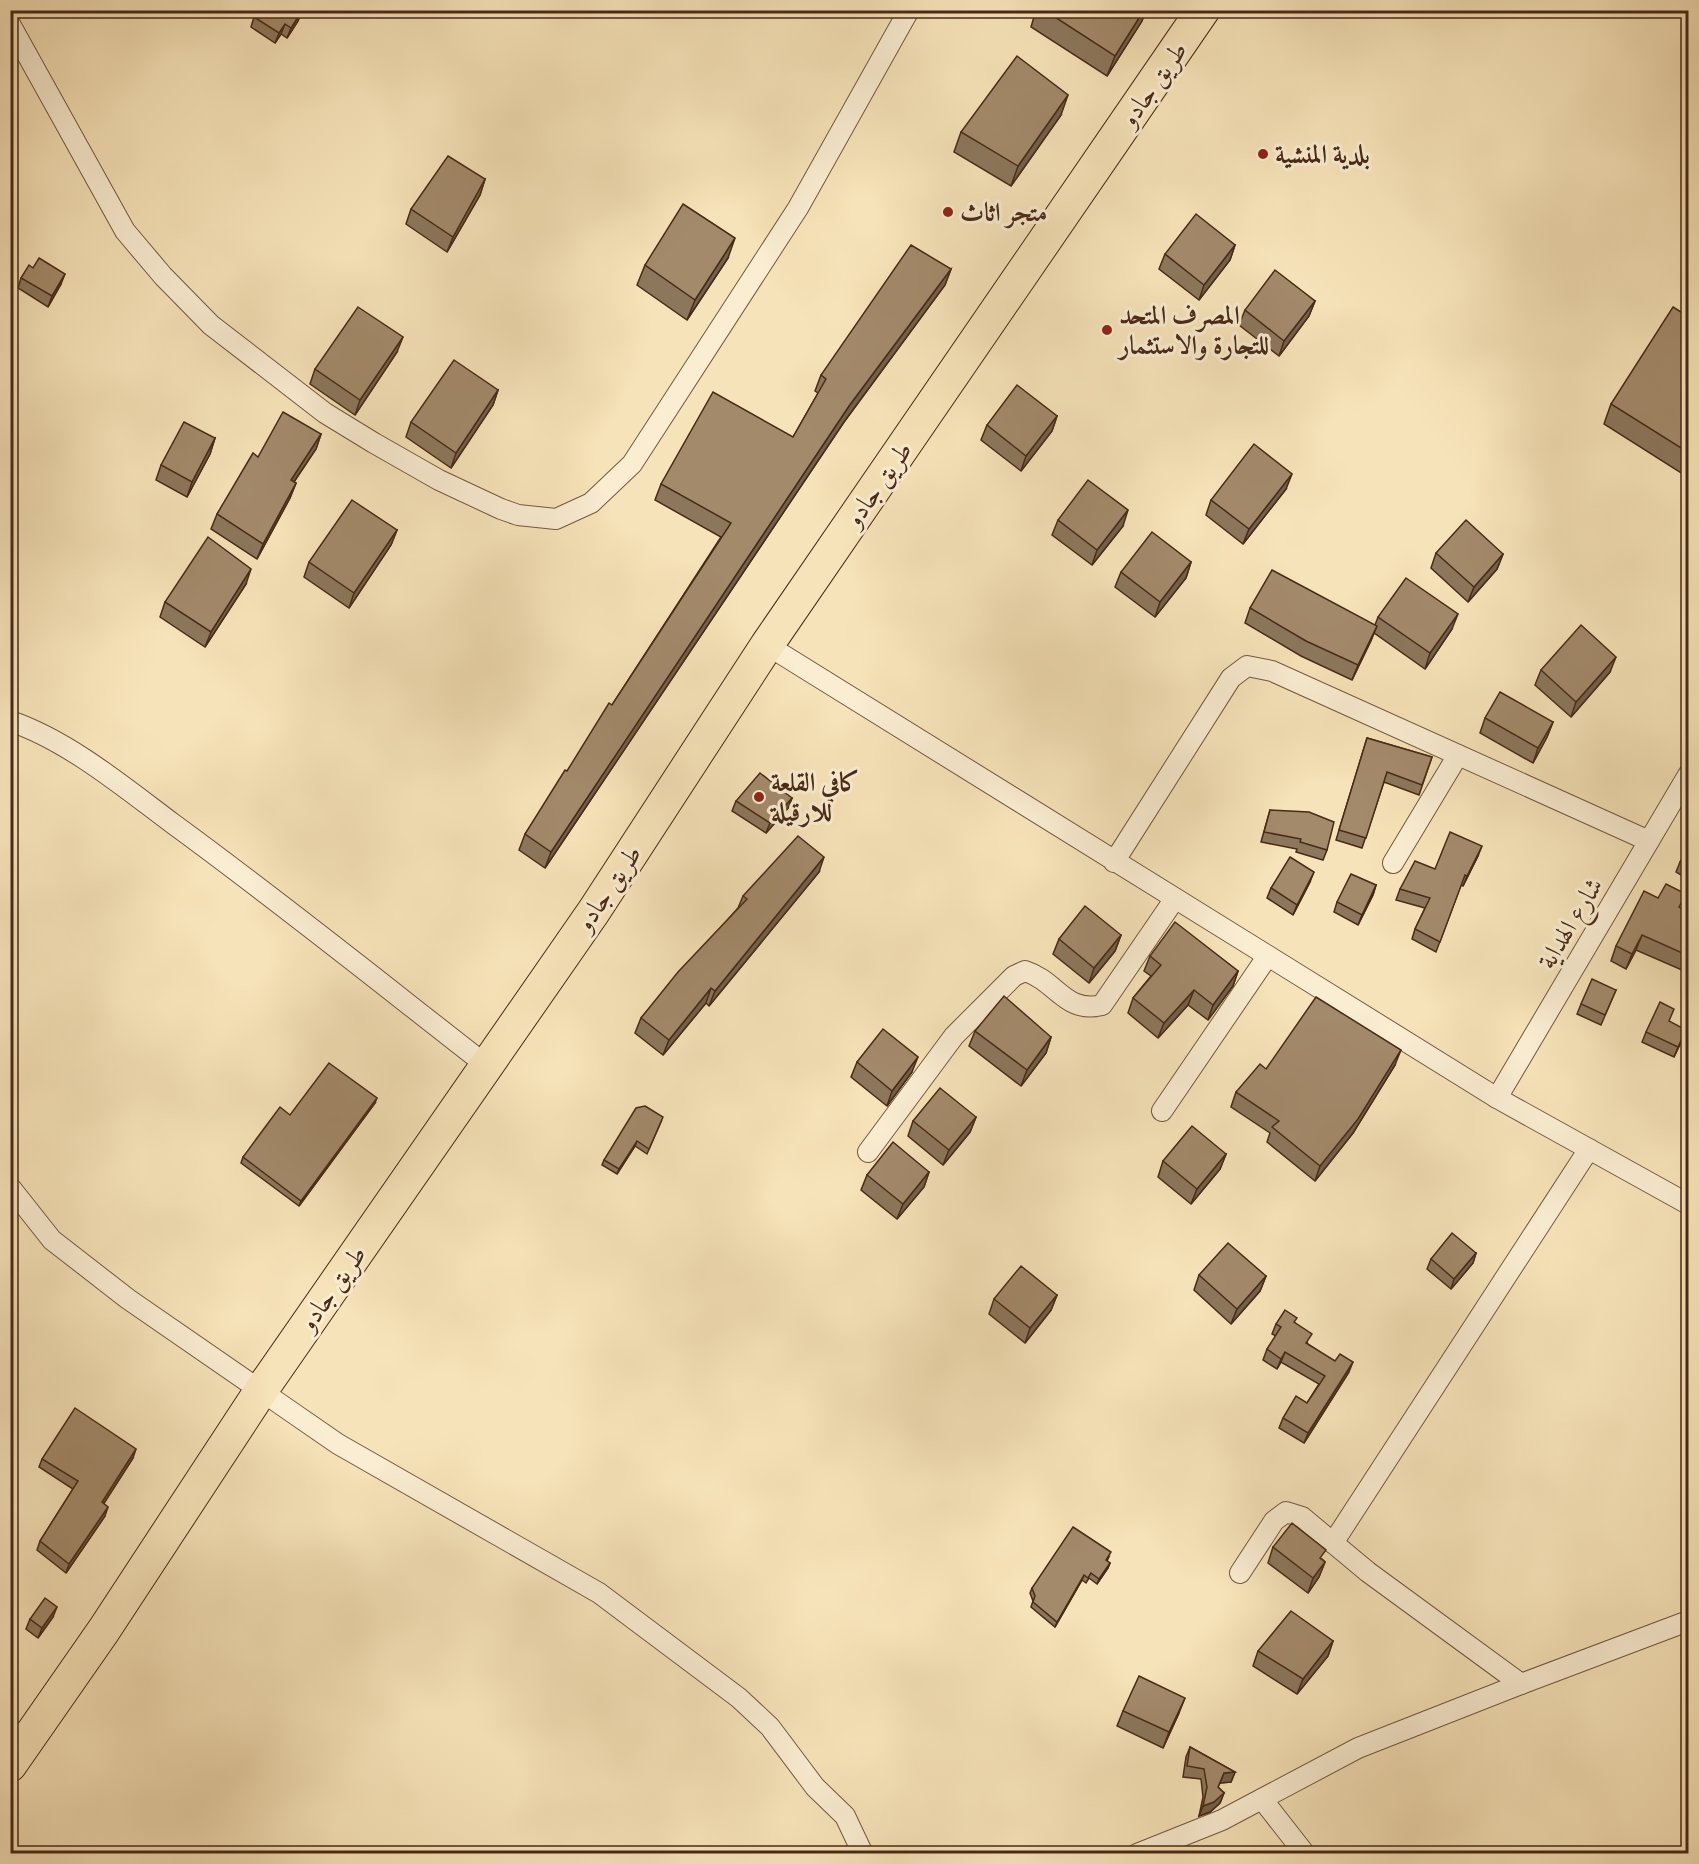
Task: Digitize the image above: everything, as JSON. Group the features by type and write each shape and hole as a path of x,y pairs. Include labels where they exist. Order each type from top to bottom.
{"highway":[{"name":"طريق جادو","path":"10,1765 104,1630 260,1392 594,911 767,645 1203,10"}],"street":[{"path":"10,24 125,231 163,276 211,325 316,407 374,443 447,484 501,509 528,517 556,519 591,503 632,464 798,208 909,10"},
{"path":"767,645 1174,900 1497,1098 1689,1204"},
{"path":"1114,862 1231,678 1247,666 1272,671 1649,841"},
{"path":"10,721 67,750 232,866 486,1065"},
{"path":"1394,863 1458,755"},
{"name":"شارع الهداية","path":"1497,1098 1689,775"},
{"path":"868,1152 954,1036 1014,976 1025,970 1035,974 1075,1004 1086,1009 1102,1005 1174,900"},
{"path":"1162,1111 1267,957"},
{"path":"1333,1543 1589,1149"},
{"path":"10,1187 52,1240 128,1299 260,1392 338,1444 599,1593 739,1698 770,1727 815,1787 845,1816 863,1854"},
{"path":"1240,1573 1274,1521 1286,1512 1302,1517 1368,1572 1521,1684"},
{"path":"1137,1854 1222,1820 1358,1748 1689,1621"},
{"path":"1262,1799 1305,1854"}],"building":[{"path":"258,10 302,11 291,28 285,24 279,33 254,17"},
{"path":"1044,10 1144,10 1115,56"},
{"path":"1017,56 1068,95 1018,166 961,132"},
{"path":"448,156 485,179 453,237 411,209"},
{"path":"683,204 735,238 695,300 645,265"},
{"path":"1196,214 1235,245 1204,285 1165,254"},
{"path":"911,245 951,269 849,406 551,852 525,834 609,703 612,705 731,523 661,484 713,392 793,437 826,379 821,375"},
{"path":"39,258 65,274 52,296 21,278 29,265 33,268"},
{"path":"1275,270 1315,301 1284,341 1245,310"},
{"path":"358,307 403,337 360,400 315,369"},
{"path":"1673,307 1689,317 1689,453 1611,404"},
{"path":"454,360 498,390 456,453 411,422"},
{"path":"1017,385 1057,416 1026,456 987,425"},
{"path":"283,412 321,434 291,480 296,483 263,544 217,514 253,453 258,457"},
{"path":"184,422 215,438 192,482 161,465"},
{"path":"1254,444 1292,474 1249,529 1211,500"},
{"path":"1088,480 1128,510 1097,550 1058,520"},
{"path":"352,500 397,530 354,593 309,562"},
{"path":"1466,520 1503,554 1474,587 1436,553"},
{"path":"1152,532 1191,562 1160,602 1121,572"},
{"path":"208,537 251,569 211,632 165,602"},
{"path":"1272,570 1377,626 1358,665 1306,641 1250,608"},
{"path":"1406,578 1458,614 1430,653 1378,617"},
{"path":"1581,625 1616,657 1576,702 1541,670"},
{"path":"1500,692 1553,722 1538,748 1485,718"},
{"path":"1367,738 1432,757 1422,785 1387,772 1366,838 1339,830"},
{"path":"760,773 792,798 770,823 736,801"},
{"path":"1270,810 1309,812 1334,822 1327,850 1300,842 1301,839 1264,832"},
{"path":"1450,832 1482,846 1467,876 1465,875 1440,942 1415,929 1430,898 1400,889 1415,861 1435,869"},
{"path":"798,836 824,857 715,991 711,988 669,1040 641,1018 678,972 747,899 743,896"},
{"path":"1689,848 1689,867 1680,862"},
{"path":"1290,857 1314,872 1297,905 1271,888"},
{"path":"1351,874 1376,885 1362,915 1337,902"},
{"path":"1666,884 1686,894 1679,907 1689,911 1689,956 1642,935 1632,954 1616,946 1644,891 1658,898"},
{"path":"1085,906 1121,935 1094,968 1059,939"},
{"path":"1175,922 1238,971 1213,1005 1194,990 1164,1023 1133,998 1161,965 1150,956"},
{"path":"1592,979 1616,990 1605,1015 1581,1004"},
{"path":"1004,996 1051,1037 1027,1070 975,1031"},
{"path":"1316,997 1401,1050 1358,1119 1320,1166 1272,1127 1279,1121 1236,1092 1260,1064 1266,1069"},
{"path":"1660,1002 1674,1009 1669,1021 1686,1030 1678,1047 1646,1032"},
{"path":"883,1029 918,1057 892,1091 857,1062"},
{"path":"329,1063 377,1098 301,1201 243,1157 280,1107 290,1115"},
{"path":"940,1088 976,1117 949,1150 913,1121"},
{"path":"645,1106 663,1117 649,1149 637,1141 619,1169 604,1160 636,1108"},
{"path":"1192,1126 1226,1154 1197,1189 1163,1161"},
{"path":"893,1142 929,1172 903,1204 867,1175"},
{"path":"1452,1233 1476,1253 1454,1279 1431,1259"},
{"path":"1228,1243 1266,1276 1237,1309 1199,1275"},
{"path":"1021,1266 1057,1295 1030,1328 994,1299"},
{"path":"1285,1310 1297,1318 1294,1322 1312,1334 1306,1343 1335,1361 1340,1354 1353,1362 1308,1433 1283,1418 1296,1396 1307,1403 1325,1376 1285,1352 1281,1359 1267,1349 1281,1327 1276,1324"},
{"path":"75,1408 136,1449 102,1502 108,1507 69,1564 40,1541 78,1481 42,1459"},
{"path":"1292,1523 1326,1550 1320,1558 1325,1562 1313,1578 1273,1547"},
{"path":"1073,1527 1111,1552 1106,1560 1110,1563 1099,1579 1091,1573 1088,1578 1084,1575 1057,1622 1033,1602 1035,1596 1032,1588"},
{"path":"45,1598 57,1607 42,1628 30,1619"},
{"path":"1291,1611 1333,1641 1303,1679 1258,1651"},
{"path":"1139,1676 1185,1698 1169,1732 1123,1711"},
{"path":"1190,1747 1235,1772 1224,1773 1218,1787 1224,1793 1214,1802 1203,1806 1207,1787 1204,1769 1187,1766"}],"place":[{"name":"بلدية المنشية","path":"1263,154"},
{"name":"متجر اثاث","path":"948,212"},
{"name":"المصرف المتحد للتجارة والاستثمار","path":"1107,330"},
{"name":"كافي القلعة للارقيلة","path":"759,797"}]}
